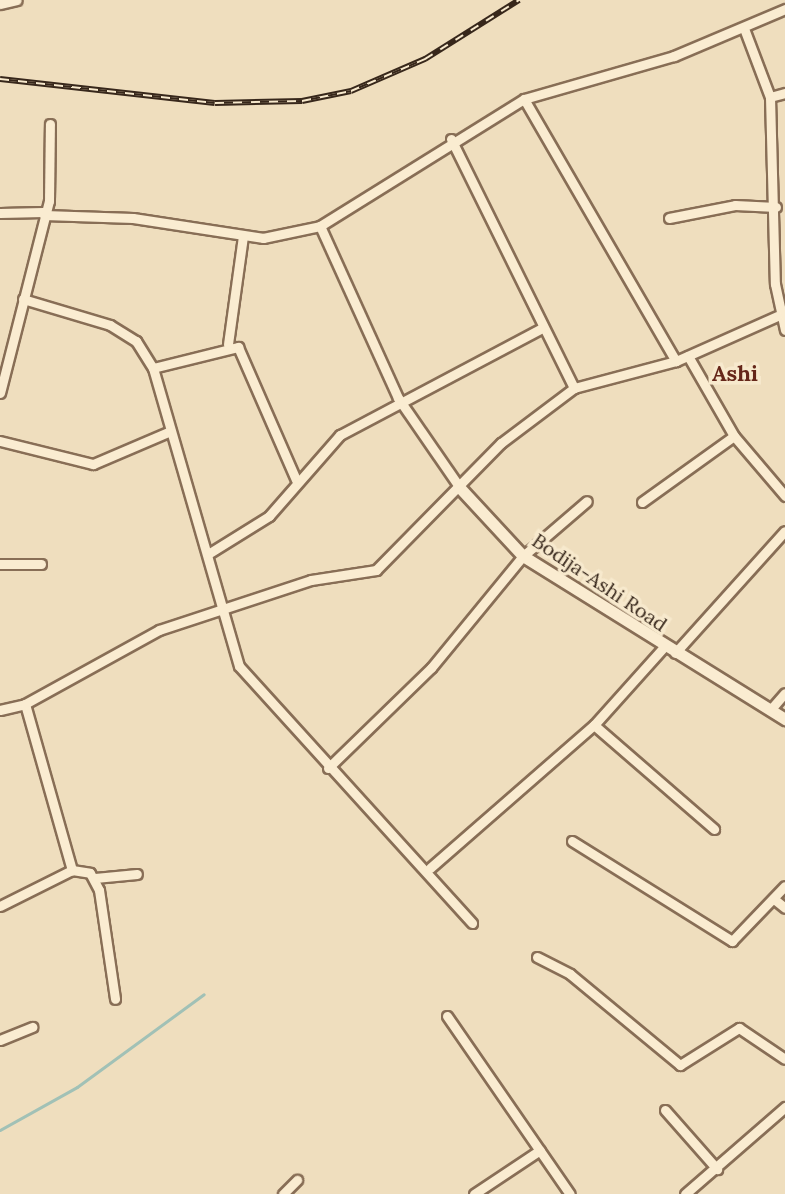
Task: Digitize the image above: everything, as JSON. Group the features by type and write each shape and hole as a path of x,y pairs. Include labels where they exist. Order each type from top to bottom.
{"street":[{"path":"0,4 17,0"},
{"path":"0,213 157,220 243,236 320,226 451,139 524,99 745,31 785,9"},
{"path":"745,31 770,97 781,192 776,207 780,283 777,316 785,330"},
{"path":"770,97 785,93"},
{"path":"524,99 676,361"},
{"path":"0,393 44,214 50,124"},
{"path":"451,139 574,388"},
{"path":"669,218 735,205 776,207"},
{"name":"Bodija-Ashi Road","path":"320,226 398,398 460,488 523,556 669,650 785,719"},
{"path":"228,344 243,236"},
{"path":"23,299 127,333 153,368 168,432 224,606 239,666 328,768 430,868 472,923"},
{"path":"0,710 25,704 146,635 224,606 376,570 501,443 574,388 676,361 777,316"},
{"path":"208,554 269,516 296,480 340,435 398,398 542,328"},
{"path":"153,368 228,344 242,351 296,480"},
{"path":"688,356 734,436 785,496"},
{"path":"0,441 93,464 168,432"},
{"path":"642,502 734,436"},
{"path":"328,768 431,668 523,556 587,501"},
{"path":"430,868 594,725 785,531"},
{"path":"0,564 41,564"},
{"path":"771,709 785,693"},
{"path":"25,704 72,870"},
{"path":"594,725 714,829"},
{"path":"572,841 726,940 739,936 785,886"},
{"path":"0,906 72,870 95,878 137,874"},
{"path":"95,878 115,999"},
{"path":"774,899 785,908"},
{"path":"537,957 570,974 680,1065 739,1028 785,1059"},
{"path":"447,1016 570,1194"},
{"path":"0,1040 33,1027"},
{"path":"685,1194 785,1107"},
{"path":"665,1110 717,1169"},
{"path":"474,1194 540,1150"},
{"path":"283,1194 297,1180"}],"waterway":[{"path":"0,1130 77,1087 204,994"}],"railway":[{"path":"0,79 215,103 302,101 351,91 425,59 519,0"}],"district":[{"name":"Ashi","path":"735,374"}]}
